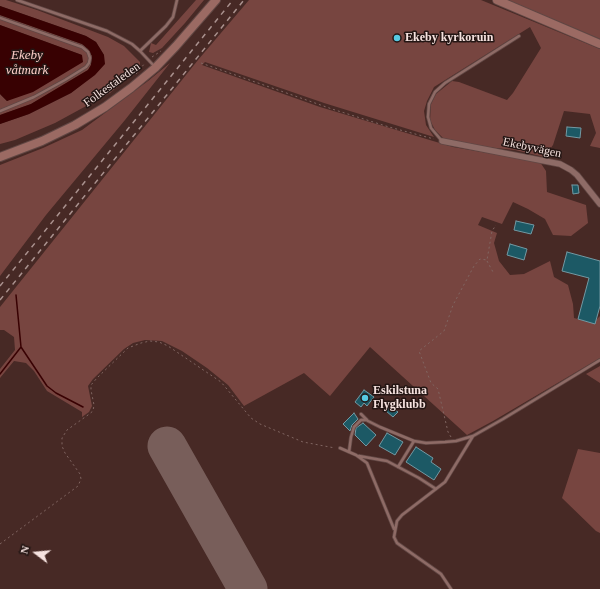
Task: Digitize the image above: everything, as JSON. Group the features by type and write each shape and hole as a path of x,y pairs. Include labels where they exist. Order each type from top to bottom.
{"main road":[{"name":"Folkestaleden","path":"0,156 42,141 75,125 124,93 155,68 181,41 216,0"},
{"path":"496,0 600,44"}],"street":[{"name":"Ekebyvägen","path":"442,141 560,164 572,170 600,204"}],"lane":[{"path":"17,0 107,31 132,44 155,68"},
{"path":"140,51 166,26 173,17 177,0"},
{"path":"0,18 82,47 88,52 90,58 86,67 65,80 34,97 0,111"},
{"path":"442,141 431,128 428,117 429,104 435,92 445,83 519,36"},
{"path":"361,414 368,420 414,441 426,443 456,441 473,436 503,420 600,360"},
{"path":"349,452 354,427 361,420 368,420"},
{"path":"451,589 441,574 397,543 394,537 394,529 397,521 402,515 448,478 473,436"},
{"path":"398,467 414,441"},
{"path":"340,448 356,455 387,461 436,489"},
{"path":"356,455 367,463 394,529"}],"path":[{"path":"132,78 148,60 164,48"},
{"path":"201,63 332,109 389,127 442,141"},
{"path":"493,272 486,260 492,231 496,225"},
{"path":"456,441 448,432 438,388 431,383 419,351 444,331 453,305 474,266 480,259 486,260"},
{"path":"0,544 78,486 81,479 80,474 62,446 62,438 67,430 93,411 94,405 91,390 97,378 128,348 141,343 150,341 168,346 222,382 251,418 260,424 303,442 340,448"}],"shaded area":[{"path":"0,0 6,0 37,10 108,37 124,46 140,62 140,65 136,71 110,93 55,123 15,140 0,144 0,124 29,114 71,93 81,85 104,55 96,42 86,36 0,6"},
{"path":"196,0 204,0 162,48 153,53 149,52 151,43 156,45"},
{"path":"249,0 481,0 600,49 600,148 590,146 596,133 590,114 564,111 553,145 544,157 515,150 455,142 443,138 435,130 430,120 431,104 436,94 452,81 459,82 507,100 541,48 530,27 434,87 424,111 426,125 434,137 324,103 205,62 202,65 320,107 453,147 540,162 546,171 547,192 586,205 588,223 571,236 553,235 545,219 513,202 502,224 482,217 478,225 497,233 494,243 499,261 510,275 524,274 550,261 554,277 568,285 573,304 574,318 593,323 600,316 600,358 467,435 370,347 330,396 304,373 244,406 228,385 207,368 182,351 162,341 145,340 133,343 124,349 93,379 88,386 92,406 89,412 82,417 82,412 47,391 34,371 26,363 14,361 0,378 0,369 15,350 14,337 4,330 0,330 0,307 198,60"},
{"path":"505,0 600,0 600,39 555,20"},
{"path":"0,15 82,44 88,49 92,56 91,65 88,70 31,104 0,115 0,94 7,101 82,55 0,25"},
{"path":"170,63 46,215 0,276 0,165 43,148 82,130"},
{"path":"600,366 600,383 586,374"},
{"path":"578,449 600,453 600,533 596,531 562,498"}],"water":[{"name":"Ekeby våtmark","path":"0,6 86,36 96,42 104,55 105,64 95,75 71,93 29,114 0,124 0,115 31,104 88,70 91,65 92,56 88,49 82,44 0,15"},
{"name":"Ekeby våtmark","path":"0,25 82,55 83,62 33,92 7,101 0,94"}],"building":[{"path":"567,127 581,128 580,138 566,136"},
{"path":"572,185 578,185 579,193 573,194"},
{"path":"516,221 534,225 531,234 514,230"},
{"path":"510,244 527,249 524,260 507,255"},
{"path":"567,252 600,261 600,306 595,324 578,319 589,278 562,271"},
{"path":"364,390 374,397 367,406 364,403 361,407 355,402"},
{"path":"390,406 398,412 393,417 386,411"},
{"path":"354,413 358,419 352,425 350,431 343,424"},
{"path":"363,423 376,435 366,446 355,435 356,428"},
{"path":"387,433 403,442 395,455 379,446"},
{"path":"416,447 433,458 431,462 441,469 434,480 406,462"}],"waterway":[{"path":"0,374 21,347 16,295"},
{"path":"21,347 47,386 56,393 83,407"}],"runway":[{"path":"167,446 248,589"}],"railway":[{"path":"0,286 233,0"},
{"path":"0,300 244,0"}],"place":[{"name":"Ekeby kyrkoruin","path":"397,38"},
{"name":"Eskilstuna Flygklubb","path":"365,398"}]}
